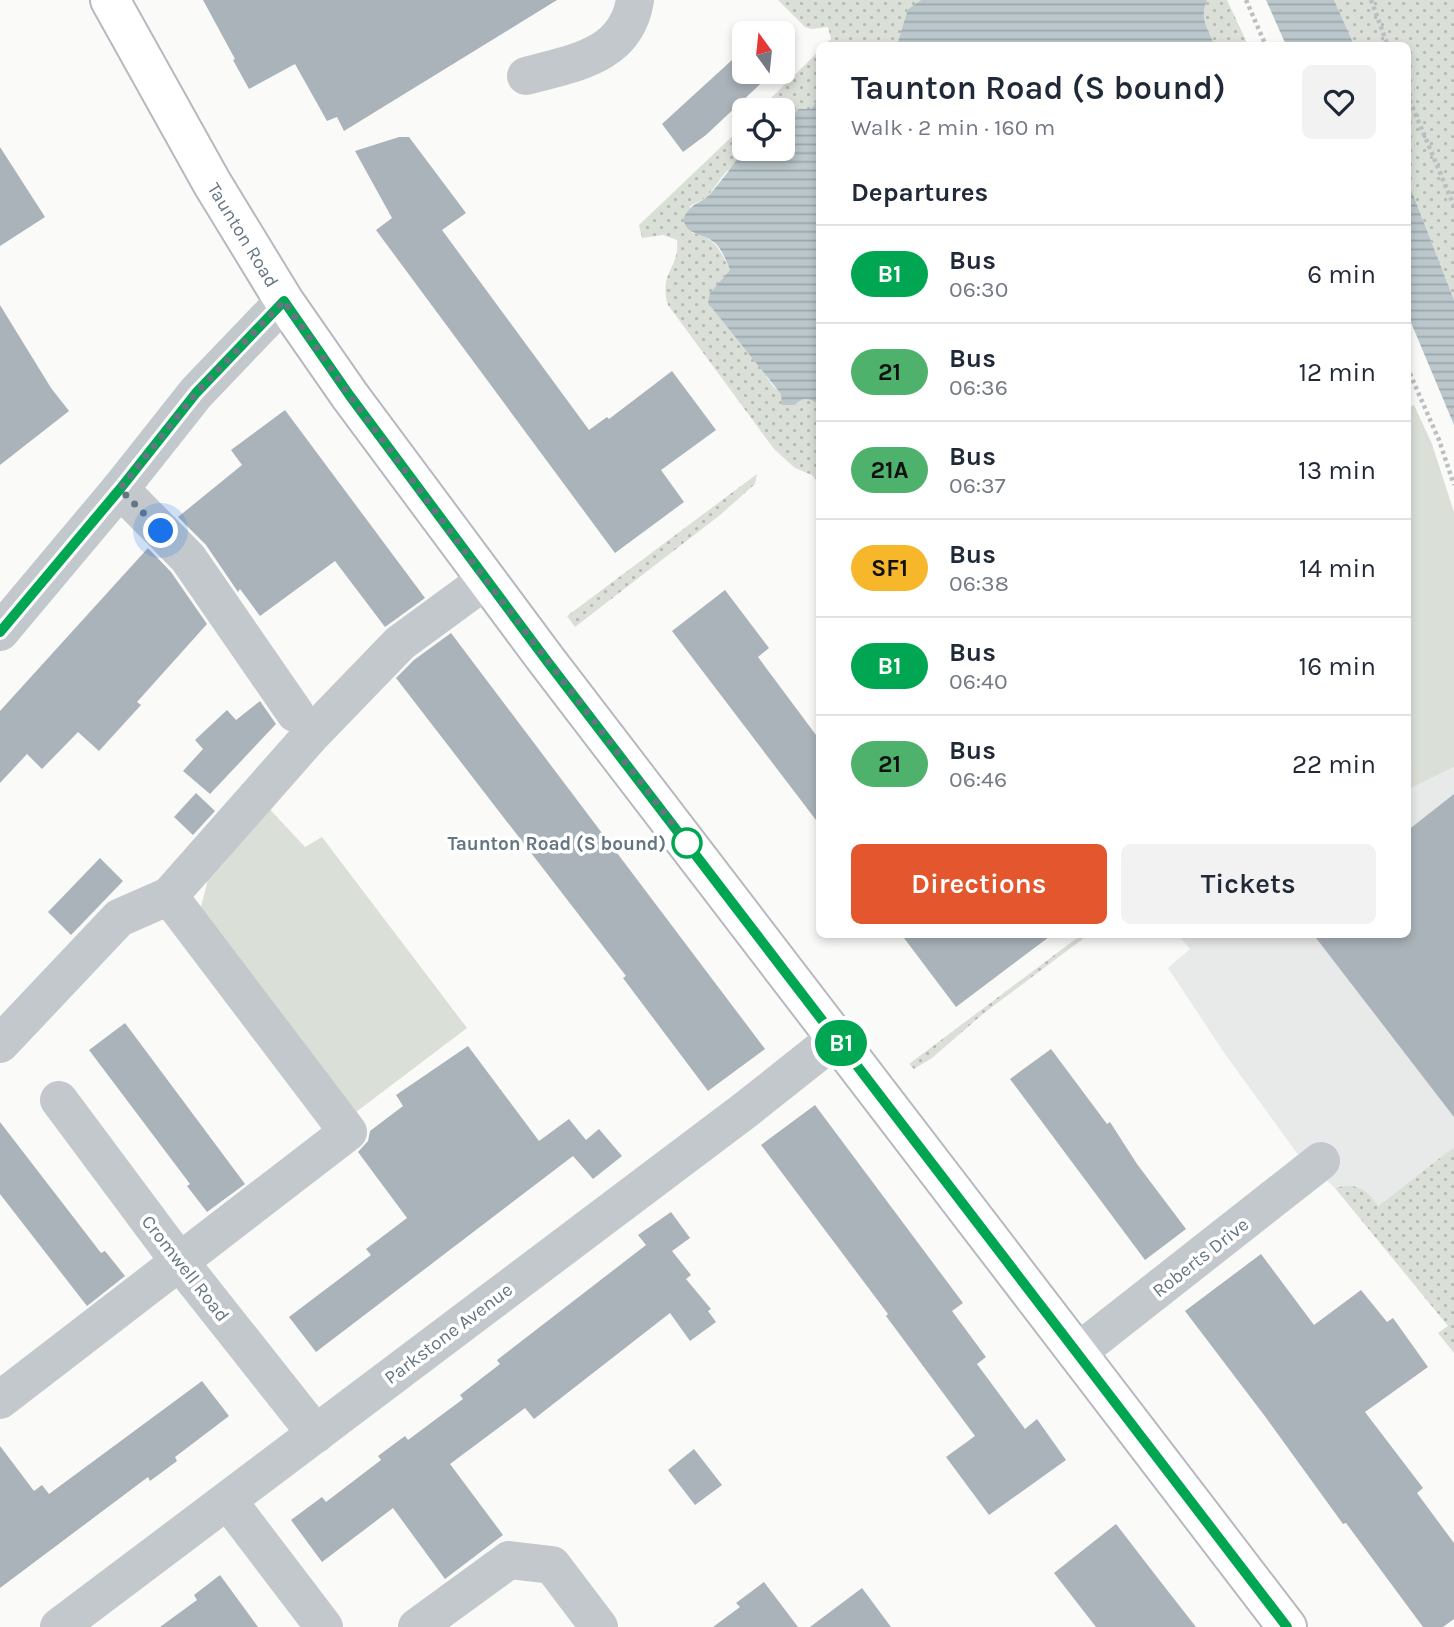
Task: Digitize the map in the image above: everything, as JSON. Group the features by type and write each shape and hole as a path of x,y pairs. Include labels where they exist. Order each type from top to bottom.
{"main road":[{"name":"Taunton Road","path":"110,0 212,183 284,301 350,396 486,580 1287,1627"}],"street":[{"path":"526,76 578,62 603,52 623,33 633,13 635,0"},
{"path":"0,632 120,489 196,393 284,301"},
{"path":"120,489 188,558 295,713"},
{"path":"0,1044 119,918 169,897 312,734 400,643 486,580"},
{"path":"0,1401 348,1132 169,897"},
{"name":"Parkstone Avenue","path":"59,1627 744,1111 836,1038"},
{"name":"Cromwell Road","path":"59,1100 179,1261 316,1434"},
{"name":"Roberts Drive","path":"1078,1352 1321,1161"},
{"path":"228,1501 324,1627"},
{"path":"417,1627 509,1560 552,1565 598,1627"}],"path":[{"path":"1246,0 1264,42"},
{"path":"1371,0 1387,42"},
{"path":"1411,104 1454,206"},
{"path":"1411,375 1439,440 1454,485"}],"shaded area":[{"path":"778,0 921,0 908,9 898,42 828,42 831,39 828,27 805,27"},
{"path":"921,0 1207,0 1204,18 1213,42 898,42 908,9"},
{"path":"1207,0 1227,0 1247,42 1213,42 1205,23"},
{"path":"1266,0 1334,0 1353,42 1285,42"},
{"path":"1334,0 1454,0 1454,300 1411,189 1411,42 1353,42"},
{"path":"816,54 816,102 811,109 795,112 795,98 771,98 785,84 795,84 795,75"},
{"path":"816,102 816,403 807,399 795,405 782,405 781,394 708,303 710,293 730,270 723,254 712,241 689,230 683,219 693,206 711,193 735,161 795,161 795,112 811,109"},
{"path":"732,136 732,161 737,161 707,197 690,206 692,233 711,241 730,270 710,294 773,386 787,395 816,402 816,480 795,468 774,449 668,305 666,285 677,250 677,240 663,235 642,238 639,225"},
{"path":"1411,189 1454,300 1454,425 1411,323"},
{"path":"1414,405 1432,444 1454,512 1454,767 1411,788 1411,406"},
{"path":"757,474 755,484 720,515 575,627 567,616"},
{"path":"1454,767 1454,1147 1361,1219 1335,1188 1296,1152 1225,1054 1168,968 1190,949 1181,938 1411,938 1411,788"},
{"path":"264,803 305,847 322,837 467,1028 352,1115 199,915 212,863"},
{"path":"1077,938 1084,938 984,1013 932,1058 914,1069 909,1064"},
{"path":"1454,1147 1454,1353 1438,1333 1448,1326 1335,1188 1360,1188 1370,1195 1378,1206"}],"building":[{"path":"203,0 557,0 344,131 337,117 327,121 295,64 249,89"},
{"path":"732,60 732,84 760,84 745,98 732,98 732,111 683,152 662,124"},
{"path":"399,137 409,137 466,213 442,230 589,430 607,417 609,419 672,371 716,430 661,470 684,502 615,553 376,230 392,218 355,151"},
{"path":"0,147 45,217 0,246"},
{"path":"0,305 51,388 69,411 0,465"},
{"path":"285,410 425,598 385,627 335,561 260,616 240,589 238,592 206,545 178,517 242,465 231,450"},
{"path":"148,548 171,572 207,624 137,702 141,705 99,751 78,732 42,769 27,754 0,783 0,711"},
{"path":"725,590 769,648 758,657 816,735 816,820 672,631"},
{"path":"451,633 765,1049 708,1091 623,978 626,976 396,678 414,660"},
{"path":"260,701 276,724 210,794 183,771 203,749 195,740 227,710 236,720"},
{"path":"196,793 215,811 193,835 174,817"},
{"path":"1454,794 1454,1117 1316,938 1411,938 1411,828"},
{"path":"100,858 123,881 71,935 48,912"},
{"path":"904,938 1048,938 956,1007"},
{"path":"125,1023 245,1184 207,1212 187,1186 190,1184 89,1050"},
{"path":"468,1046 539,1141 569,1119 586,1140 599,1129 622,1156 593,1179 573,1156 316,1352 289,1317 371,1255 366,1249 407,1218 358,1152 368,1141 370,1131 403,1106 396,1095"},
{"path":"1051,1049 1107,1124 1110,1122 1137,1164 1186,1229 1145,1260 1010,1079"},
{"path":"815,1105 963,1303 952,1311 986,1357 977,1364 1025,1429 1037,1419 1066,1460 989,1515 946,1457 975,1436 886,1316 888,1314 761,1145"},
{"path":"0,1122 101,1253 105,1251 125,1276 87,1306 0,1194"},
{"path":"671,1212 690,1238 672,1251 691,1275 686,1279 711,1309 708,1311 716,1322 690,1341 670,1313 534,1419 525,1408 450,1464 503,1535 445,1579 393,1508 322,1562 291,1520 322,1497 326,1502 381,1460 378,1456 405,1436 408,1440 463,1399 460,1395 500,1364 497,1360 646,1245 638,1235"},
{"path":"1261,1254 1314,1325 1361,1290 1387,1322 1393,1318 1428,1367 1365,1412 1423,1488 1417,1493 1454,1543 1454,1619 1443,1627 1423,1627 1185,1311"},
{"path":"202,1381 229,1416 175,1457 177,1461 150,1481 148,1477 0,1588 0,1446 34,1491 42,1485 49,1494"},
{"path":"694,1449 722,1485 695,1505 668,1470"},
{"path":"1116,1524 1196,1627 1096,1627 1054,1573"},
{"path":"220,1575 258,1627 160,1627 197,1600 194,1595"},
{"path":"764,1582 798,1627 713,1627 740,1607 736,1603"},
{"path":"862,1588 891,1627 810,1627"}],"bus line":[{"name":"B1","path":"0,632 120,489 196,393 284,301 350,396 547,661 1287,1627"}],"place":[{"name":"Taunton Road (S bound)","path":"687,843"}],"route":[{"path":"161,531 120,489 196,393 284,301 350,396 486,580 687,843"}]}
